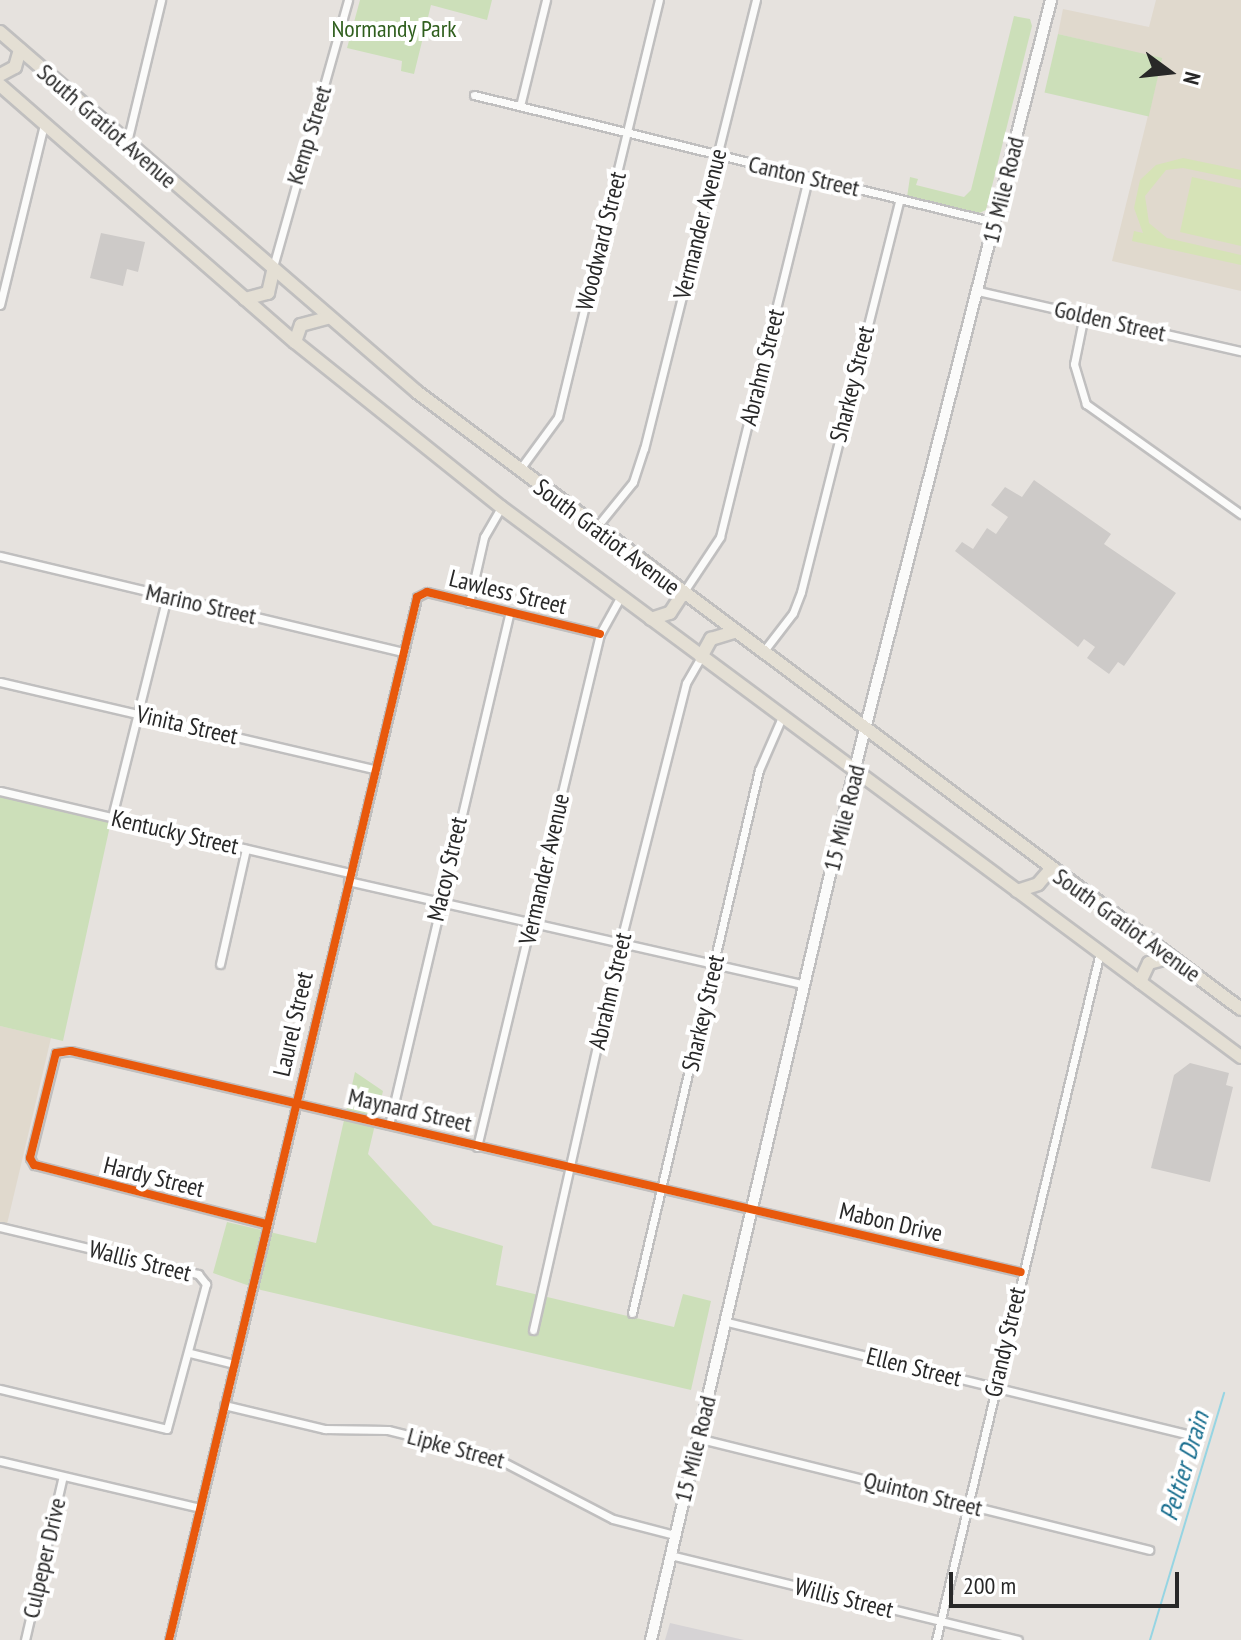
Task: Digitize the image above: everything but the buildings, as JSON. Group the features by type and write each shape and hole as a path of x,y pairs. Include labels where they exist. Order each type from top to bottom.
{"main road":[{"name":"15 Mile Road","path":"651,1640 854,772 1051,0"},
{"name":"South Gratiot Avenue","path":"0,32 328,318 518,471 1241,1009"},
{"path":"0,75 15,67 20,50"},
{"name":"South Gratiot Avenue","path":"0,85 295,342 501,507 1241,1057"},
{"path":"245,299 268,293 273,271"},
{"path":"295,342 301,325 328,318"},
{"path":"651,619 670,613 683,593"},
{"path":"701,657 711,639 734,632"},
{"path":"1017,891 1038,884 1051,869"},
{"path":"1140,982 1149,963 1171,957"}],"street":[{"path":"126,143 161,0"},
{"name":"Kemp Street","path":"273,271 348,0"},
{"path":"520,106 546,0"},
{"name":"Woodward Street","path":"518,471 558,417 659,0"},
{"name":"Vermander Avenue","path":"595,529 623,497 640,459 756,0"},
{"name":"Canton Street","path":"474,95 994,222"},
{"path":"0,305 44,124"},
{"name":"Abrahm Street","path":"683,593 722,529 808,178"},
{"name":"Sharkey Street","path":"762,654 793,613 801,592 900,199"},
{"name":"Golden Street","path":"978,291 1241,351"},
{"path":"1084,315 1074,364 1086,404 1241,514"},
{"path":"469,603 484,537 501,507"},
{"name":"Marino Street","path":"0,556 403,652"},
{"name":"Lawless Street","path":"403,652 421,593 600,634"},
{"path":"112,817 167,596"},
{"name":"Vermander Avenue","path":"477,1147 600,634 621,596"},
{"name":"Macoy Street","path":"389,1125 439,902 509,615"},
{"name":"Laurel Street","path":"169,1640 403,652"},
{"name":"Abrahm Street","path":"533,1330 620,944 686,683 701,657"},
{"name":"Vinita Street","path":"0,682 374,769"},
{"name":"Sharkey Street","path":"632,1313 763,755 782,717"},
{"name":"Kentucky Street","path":"0,791 246,849 439,902 804,985"},
{"path":"220,964 246,849"},
{"name":"Grandy Street","path":"936,1640 1021,1272 1100,952"},
{"name":"Maynard Street","path":"34,1165 30,1158 59,1050 751,1210"},
{"name":"Hardy Street","path":"34,1165 266,1224"},
{"name":"Mabon Drive","path":"751,1210 1021,1272"},
{"name":"Wallis Street","path":"0,1227 201,1276 205,1289 190,1353"},
{"name":"Ellen Street","path":"727,1322 1195,1436"},
{"path":"0,1389 167,1429 190,1353 234,1364"},
{"name":"Lipke Street","path":"224,1405 325,1429 388,1430 492,1456 613,1519 675,1535"},
{"name":"Quinton Street","path":"697,1438 1149,1550"},
{"path":"0,1461 200,1508"},
{"name":"Culpeper Drive","path":"25,1640 63,1476"},
{"name":"Willis Street","path":"670,1555 1018,1640"}],"shaded area":[{"path":"1156,0 1241,0 1241,291 1112,261 1162,59 1058,34 1063,9 1149,27"},
{"path":"0,1026 51,1038 7,1224 0,1222"},
{"path":"670,1623 744,1640 665,1640"}],"green space":[{"name":"Normandy Park","path":"360,0 492,0 487,20 431,5 414,74 401,71 402,61 347,48"},
{"path":"1014,16 1030,19 1032,26 986,210 977,214 907,197 910,177 918,179 916,185 964,197 971,190"},
{"path":"1058,34 1162,58 1149,117 1045,92"},
{"path":"1183,158 1241,170 1241,180 1183,168 1166,170 1145,196 1149,223 1167,238 1241,255 1241,265 1132,241 1134,231 1143,233 1134,208 1140,180 1156,165"},
{"path":"1192,177 1241,188 1241,246 1180,232"},
{"path":"0,795 111,821 63,1041 0,1026"},
{"path":"355,1072 383,1091 368,1154 433,1225 503,1246 496,1285 674,1327 683,1294 711,1301 691,1390 261,1290 213,1273 227,1222 316,1243"}],"waterway":[{"name":"Peltier Drain","path":"1150,1640 1224,1393"}],"cycle path":[{"path":"169,1640 417,597 427,592 600,634"},
{"path":"266,1224 34,1165 30,1158 56,1053 71,1051 1021,1272"}]}
